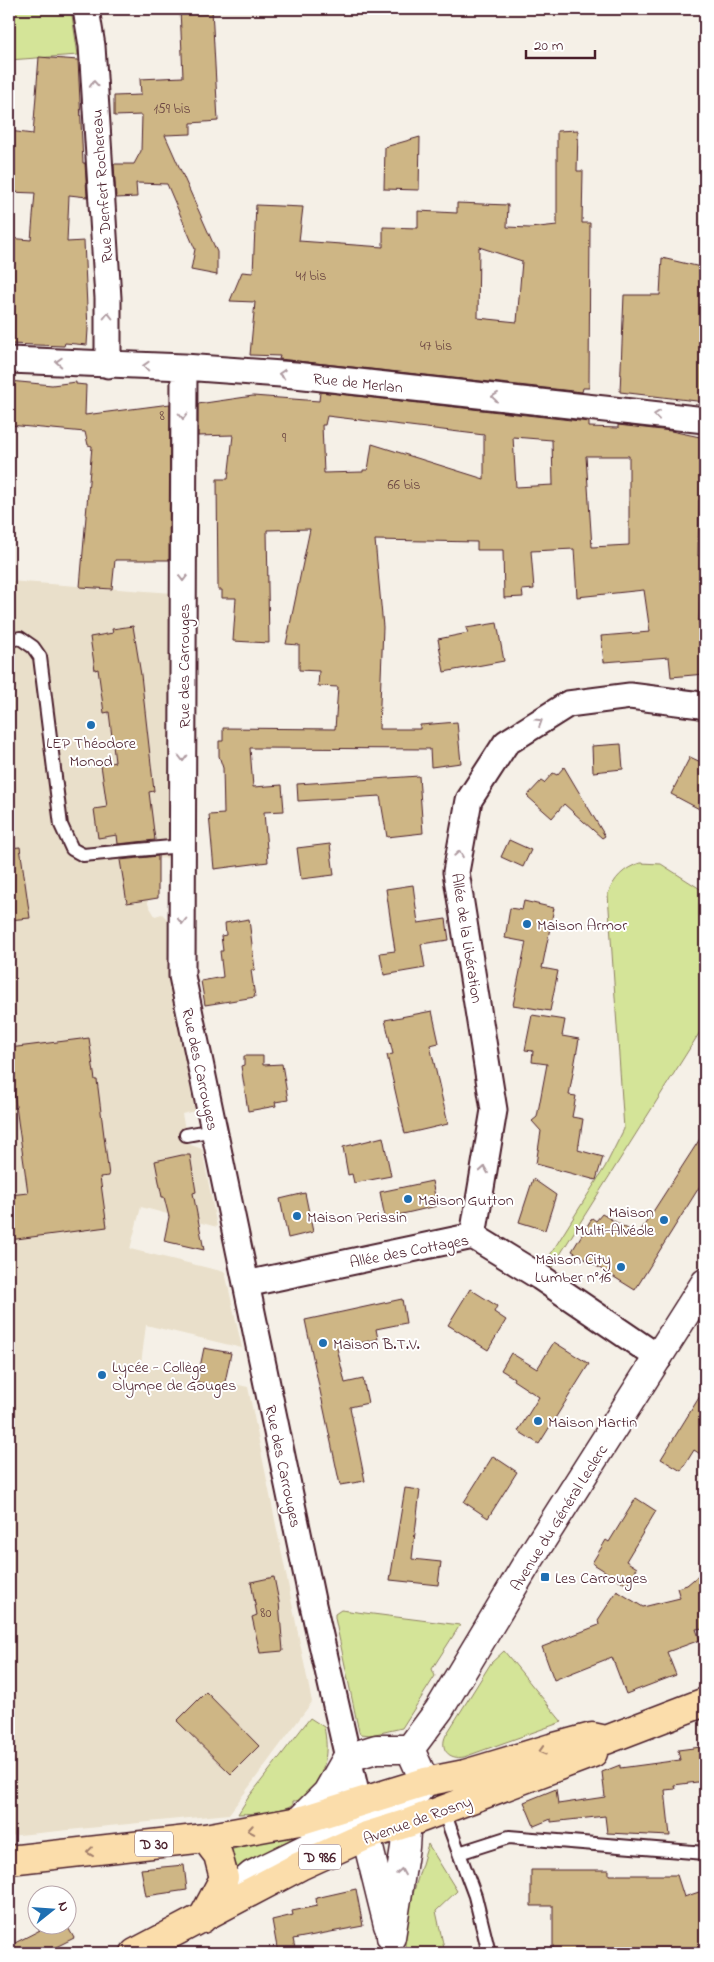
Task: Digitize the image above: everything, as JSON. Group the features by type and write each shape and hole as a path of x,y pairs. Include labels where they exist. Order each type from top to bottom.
{"main road":[{"name":"Avenue de Rosny","path":"408,1800 447,1820 598,1751 606,1740 705,1702"},
{"name":"Avenue de Rosny","path":"135,1953 300,1866 362,1820 465,1774 592,1737 606,1740"},
{"name":"D 30","path":"9,1860 205,1838 299,1821 362,1820"},
{"path":"202,1919 224,1878 218,1855 205,1838"}],"street":[{"name":"Rue Denfert Rochereau","path":"86,9 92,46 108,298 108,365"},
{"name":"Rue de Merlan","path":"9,360 184,367 295,374 705,420"},
{"name":"Rue des Carrouges","path":"184,367 182,976 347,1758 362,1820"},
{"name":"Allée de la Libération","path":"473,1236 494,1110 456,872 469,800 506,743 568,704 630,696 705,707"},
{"name":"Allée des Cottages","path":"246,1284 473,1236 540,1278 659,1358"},
{"name":"Avenue du Général Leclerc","path":"410,1749 439,1710 526,1566 705,1283"},
{"path":"299,1821 326,1793 347,1758 376,1748 410,1749"},
{"name":"Avenue de Rosny","path":"408,1800 410,1749"},
{"path":"393,1945 408,1800 447,1820"},
{"path":"362,1820 393,1945"}],"lane":[{"path":"9,640 20,638 33,647 40,657 61,825 72,849 83,855 182,846"},
{"path":"186,1135 214,1130"},
{"path":"447,1820 475,1896 489,1953"},
{"path":"459,1853 508,1837 705,1853"}],"shaded area":[{"name":"Lycée - Collège Olympe de Gouges","path":"9,581 173,593 172,858 147,859 148,904 155,916 162,914 170,922 170,976 195,1111 182,1114 188,1144 202,1149 217,1227 141,1207 130,1249 225,1272 242,1348 146,1325 141,1364 248,1387 312,1702 229,1814 9,1836"}],"green space":[{"path":"9,9 71,9 78,55 9,60"},
{"path":"640,863 661,864 705,892 705,1024 549,1272 542,1268 605,1167 624,1129 608,894 620,874"},
{"path":"341,1610 460,1625 432,1669 435,1676 402,1728 371,1735 360,1734 335,1618 335,1614"},
{"path":"504,1651 562,1722 464,1757 454,1757 445,1749 444,1740 446,1735 491,1663"},
{"path":"310,1718 324,1727 326,1745 323,1769 315,1785 304,1797 293,1801 293,1805 287,1808 266,1813 238,1814 248,1798"},
{"path":"351,1822 242,1878 229,1850"},
{"path":"428,1844 457,1891 436,1911 445,1953 407,1953 402,1931"}],"building":[{"path":"180,9 212,9 218,121 191,123 191,134 165,135 217,252 217,275 191,270 195,249 167,184 136,183 137,197 116,198 114,164 134,164 141,151 142,115 114,116 114,96 141,95 140,79 183,77"},
{"path":"39,57 78,60 83,163 85,163 87,197 69,195 67,242 84,241 87,345 65,343 64,346 9,344 9,238 31,240 35,193 9,192 9,131 33,134"},
{"path":"578,130 577,171 583,171 582,223 590,223 589,388 583,388 582,392 279,359 280,356 250,355 255,302 230,301 242,272 253,273 256,205 303,207 299,241 383,247 383,227 418,228 418,211 457,213 457,203 508,205 507,227 530,228 557,225 557,131","holes":["479,247 522,261 517,322 478,318"]},
{"path":"420,137 419,190 384,189 385,147"},
{"path":"662,258 705,268 705,402 620,392 624,295 660,295"},
{"path":"9,381 52,385 76,382 76,384 86,385 85,415 170,404 169,560 115,560 112,589 80,587 92,446 88,445 85,432 9,425"},
{"path":"320,392 589,422 589,427 618,428 618,425 671,431 705,438 705,500 699,500 698,556 705,555 705,594 703,594 703,602 700,602 699,623 705,674 671,677 669,657 604,662 601,636 650,632 644,590 577,597 574,549 531,551 534,589 522,590 523,597 504,598 503,550 477,550 477,542 375,540 383,627 379,729 420,729 420,725 457,722 461,763 431,767 430,749 250,748 253,787 282,785 284,811 264,812 268,862 214,869 209,815 224,814 223,768 219,756 219,741 223,741 223,728 335,729 338,687 318,686 319,671 299,670 299,645 286,644 310,529 267,530 269,643 233,641 236,598 222,598 222,590 218,590 217,479 228,479 233,435 198,436 198,404 253,396 319,401","holes":["327,416 484,435 484,479 372,444 368,470 363,470 363,472 324,473 322,425 325,425","513,437 552,440 553,485 516,487","586,456 629,456 629,545 592,547"]},
{"path":"497,623 504,661 444,672 438,639 468,633 466,628"},
{"path":"133,626 141,675 154,791 149,792 155,840 118,844 117,835 98,838 94,809 107,807 101,765 115,762 109,712 104,713 98,669 95,670 90,637 113,633 112,629"},
{"path":"621,744 623,769 593,772 592,746"},
{"path":"690,757 705,764 705,812 671,794"},
{"path":"564,767 605,836 602,838 564,804 552,818 527,796 541,781 544,783 553,773 557,775"},
{"path":"419,776 423,833 387,837 380,796 298,801 297,784"},
{"path":"509,840 531,850 523,867 501,857"},
{"path":"330,844 334,875 301,879 297,848"},
{"path":"20,847 30,918 9,920 9,848"},
{"path":"158,856 158,898 127,903 120,860"},
{"path":"413,885 418,923 446,919 449,940 421,944 425,968 384,975 380,953 395,951 386,889"},
{"path":"524,901 554,908 542,968 558,971 550,1011 513,1005 526,942 505,938 510,908 522,910"},
{"path":"249,919 255,970 251,970 255,997 205,1005 201,981 223,977 220,951 223,951 221,936 226,935 225,923"},
{"path":"432,1011 439,1043 430,1045 448,1124 405,1134 387,1055 393,1054 385,1020"},
{"path":"532,1015 565,1020 562,1036 579,1039 569,1095 576,1096 572,1117 583,1119 578,1150 603,1157 596,1180 536,1164 541,1131 532,1121 537,1117 547,1064 532,1062 533,1051 525,1050"},
{"path":"89,1038 95,1080 97,1080 109,1176 100,1177 107,1227 9,1240 9,1195 28,1193 14,1092 9,1093 9,1048"},
{"path":"244,1056 263,1056 263,1065 282,1064 288,1100 275,1102 276,1106 248,1111 241,1066 244,1065"},
{"path":"705,1131 705,1178 635,1290 572,1251 592,1218 596,1221 602,1214 638,1235"},
{"path":"383,1137 391,1176 354,1183 352,1174 348,1175 343,1147"},
{"path":"190,1155 196,1192 193,1193 204,1250 164,1241 169,1217 164,1197 162,1197 155,1161"},
{"path":"533,1179 556,1195 545,1230 519,1222"},
{"name":"Maison Gutton","path":"432,1181 437,1206 385,1218 380,1192"},
{"name":"Maison Perissin","path":"305,1193 313,1232 288,1238 280,1199"},
{"path":"470,1289 497,1306 494,1312 506,1320 488,1350 448,1325"},
{"path":"402,1299 406,1323 376,1329 378,1339 337,1348 345,1383 363,1379 368,1403 350,1407 365,1481 340,1485 305,1320"},
{"path":"554,1342 589,1364 539,1444 518,1431 539,1397 501,1370 511,1353 537,1369"},
{"path":"204,1348 231,1353 224,1387 197,1382"},
{"path":"705,1388 705,1457 694,1450 681,1471 661,1459"},
{"path":"493,1456 517,1472 488,1518 464,1502"},
{"path":"405,1488 420,1490 412,1559 441,1562 438,1585 390,1580"},
{"path":"636,1498 656,1511 626,1561 637,1568 627,1585 592,1563 606,1540 609,1542"},
{"path":"705,1570 705,1628 696,1629 700,1640 667,1652 676,1675 626,1694 612,1657 554,1680 542,1647 599,1625 598,1620 617,1591 643,1607 680,1598 677,1588 687,1585"},
{"path":"274,1577 279,1602 283,1651 260,1653 252,1617 257,1615 251,1582"},
{"path":"206,1692 259,1746 231,1774 177,1721"},
{"path":"701,1747 705,1749 705,1781 674,1785 675,1789 665,1790 670,1836 607,1833 605,1816 551,1822 551,1819 534,1826 524,1802 556,1789 558,1804 605,1797 602,1772 620,1765 620,1768 680,1760 678,1750"},
{"path":"184,1865 187,1890 146,1896 141,1869"},
{"path":"531,1870 609,1870 609,1875 677,1875 684,1897 705,1890 705,1953 553,1953 553,1906 531,1906"},
{"path":"356,1889 363,1926 293,1939 296,1953 278,1953 272,1920 293,1915 292,1911 317,1906 316,1898"},
{"path":"32,1934 72,1934 74,1938 44,1953 9,1953 9,1946"}],"place":[{"name":"LEP Théodore Monod","path":"91,725"},
{"name":"Maison Armor","path":"527,924"},
{"name":"Maison Gutton","path":"408,1199"},
{"name":"Maison Perissin","path":"297,1216"},
{"name":"Maison Multi-Alvéole","path":"664,1220"},
{"name":"Maison City Lumber n°16","path":"621,1267"},
{"name":"Maison B.T.V.","path":"323,1343"},
{"name":"Lycée - Collège Olympe de Gouges","path":"102,1375"},
{"name":"Maison Martin","path":"538,1421"},
{"name":"Les Carrouges","path":"545,1577"}]}
